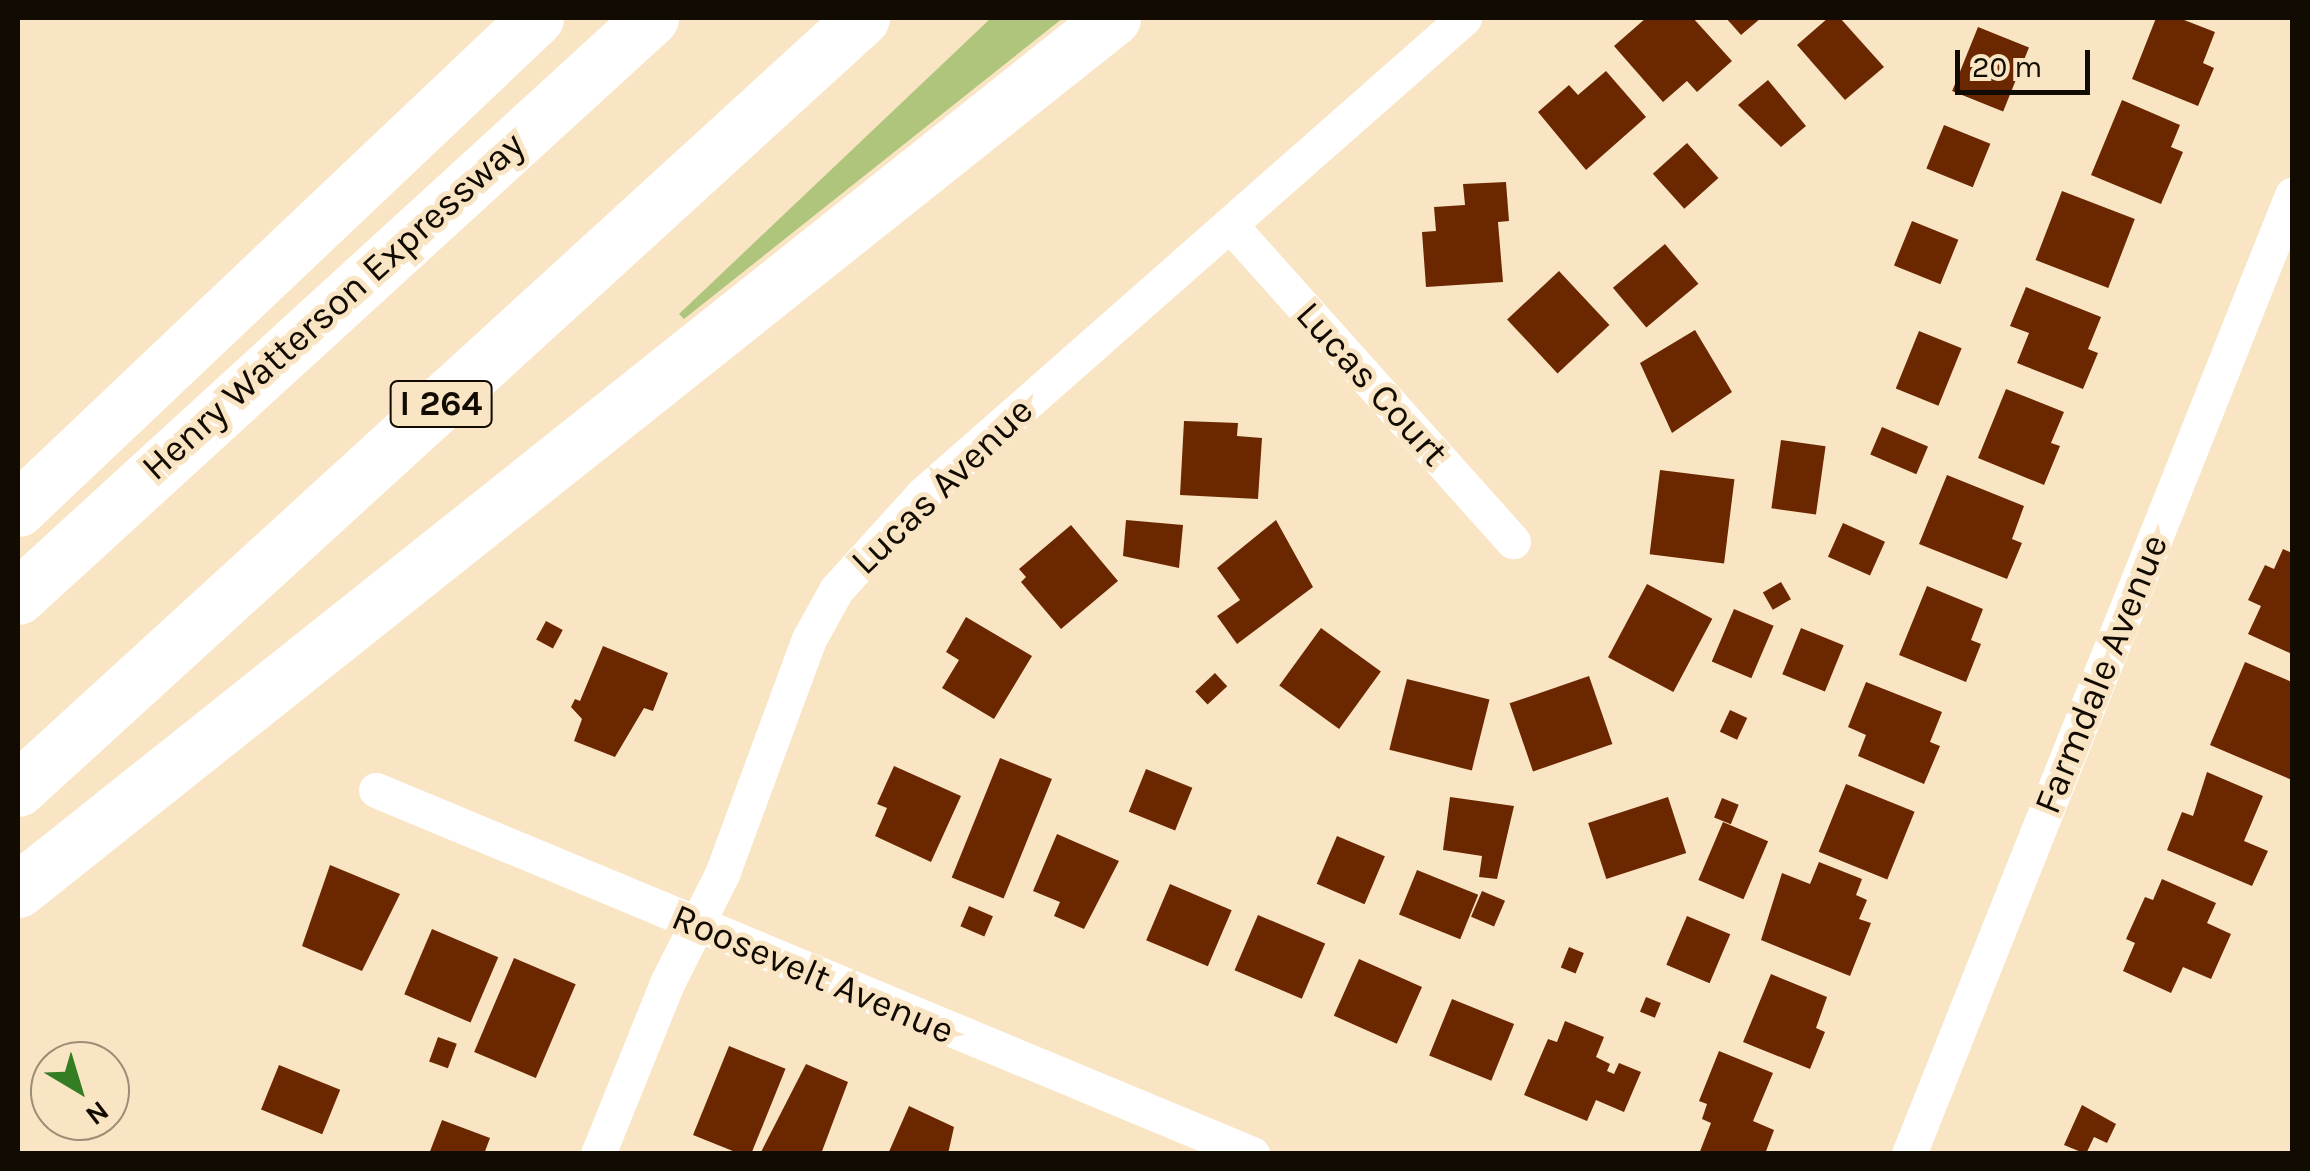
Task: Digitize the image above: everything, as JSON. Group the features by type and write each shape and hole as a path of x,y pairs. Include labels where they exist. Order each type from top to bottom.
{"highway":[{"path":"18,509 536,18"},
{"name":"Henry Watterson Expressway","path":"18,597 651,18"},
{"name":"I 264","path":"18,789 862,18"},
{"path":"18,890 1112,18"}],"street":[{"name":"Lucas Avenue","path":"598,1154 695,926 722,874 809,639 836,590 922,495 1464,18"},
{"name":"Farmdale Avenue","path":"1909,1154 2292,195"},
{"name":"Lucas Court","path":"1231,226 1513,541"},
{"name":"Roosevelt Avenue","path":"376,790 695,926 1252,1154"}],"green space":[{"path":"991,18 1063,18 684,319 679,314"}],"building":[{"path":"1646,18 1693,18 1732,61 1697,92 1687,81 1663,102 1614,46"},
{"path":"1726,18 1761,18 1741,35"},
{"path":"1828,18 1840,18 1884,67 1845,100 1797,45"},
{"path":"2156,18 2179,18 2215,32 2203,63 2214,68 2198,106 2132,79"},
{"path":"1978,27 2029,48 2003,112 1952,91"},
{"path":"1606,71 1646,117 1586,170 1538,112 1569,85 1578,95"},
{"path":"1768,80 1806,126 1781,147 1738,105"},
{"path":"2122,100 2180,125 2171,147 2183,152 2161,204 2091,175"},
{"path":"1944,125 1990,144 1973,187 1926,169"},
{"path":"1687,143 1718,178 1684,209 1653,174"},
{"path":"1506,182 1509,221 1498,222 1503,282 1426,287 1422,232 1436,231 1434,207 1465,205 1463,184"},
{"path":"2062,191 2135,219 2108,288 2035,260"},
{"path":"1912,221 1958,240 1940,284 1894,266"},
{"path":"1665,244 1698,284 1646,328 1613,288"},
{"path":"1559,271 1609,325 1558,374 1507,319"},
{"path":"2026,287 2101,317 2088,349 2098,353 2083,389 2017,363 2029,333 2010,326"},
{"path":"1695,330 1732,392 1672,433 1640,363"},
{"path":"1919,331 1962,348 1938,406 1896,388"},
{"path":"2006,389 2064,412 2051,443 2060,446 2044,485 1978,458"},
{"path":"1184,421 1238,423 1237,436 1262,438 1258,499 1180,495"},
{"path":"1882,427 1928,447 1916,474 1870,455"},
{"path":"1781,440 1826,446 1816,515 1771,508"},
{"path":"1660,470 1734,479 1724,564 1650,554"},
{"path":"1947,475 2024,506 2012,539 2022,543 2007,579 1919,544"},
{"path":"1126,520 1183,525 1179,568 1123,556"},
{"path":"1276,520 1313,587 1237,644 1217,616 1240,600 1217,568"},
{"path":"1843,523 1885,542 1870,576 1828,557"},
{"path":"1071,525 1118,581 1061,629 1021,582 1026,577 1019,569"},
{"path":"2283,549 2292,553 2292,654 2248,634 2261,606 2248,600 2265,565 2274,569"},
{"path":"1781,582 1791,599 1773,610 1763,592"},
{"path":"1647,584 1712,619 1673,692 1608,657"},
{"path":"1927,586 1983,609 1971,640 1981,644 1966,682 1899,655"},
{"path":"1734,609 1774,626 1751,678 1712,661"},
{"path":"966,617 1032,656 994,719 942,688 959,660 946,652"},
{"path":"546,621 563,630 553,648 536,640"},
{"path":"1321,628 1381,671 1339,729 1279,685"},
{"path":"1801,628 1844,645 1825,692 1782,674"},
{"path":"603,646 668,673 653,711 644,708 615,757 574,741 582,719 571,707 575,699 580,701"},
{"path":"2245,662 2292,682 2292,780 2210,745"},
{"path":"1215,673 1227,686 1208,705 1195,691"},
{"path":"1589,676 1612,744 1533,771 1510,703"},
{"path":"1407,679 1489,700 1472,770 1389,750"},
{"path":"1866,682 1942,712 1930,742 1940,746 1924,784 1858,756 1866,735 1848,727"},
{"path":"1730,710 1747,718 1737,740 1720,732"},
{"path":"1000,758 1052,779 1004,899 952,878"},
{"path":"894,766 961,796 931,862 875,836 887,808 877,804"},
{"path":"1146,769 1192,788 1175,830 1129,812"},
{"path":"2207,772 2263,796 2244,841 2268,851 2252,886 2167,850 2182,812 2193,816"},
{"path":"1846,784 1915,812 1887,879 1819,852"},
{"path":"1450,797 1514,806 1497,879 1479,877 1482,856 1443,850"},
{"path":"1668,797 1686,853 1606,879 1588,823"},
{"path":"1722,798 1739,805 1731,824 1714,817"},
{"path":"1723,822 1768,841 1743,899 1698,880"},
{"path":"1057,834 1119,861 1084,929 1054,916 1060,902 1033,891"},
{"path":"1337,836 1385,856 1365,904 1317,884"},
{"path":"1819,862 1862,879 1856,895 1867,900 1859,919 1871,923 1850,976 1761,940 1782,873 1810,884"},
{"path":"330,865 400,894 362,971 302,946"},
{"path":"1417,870 1478,895 1460,939 1399,915"},
{"path":"2162,879 2216,903 2207,923 2231,934 2211,979 2183,967 2171,993 2123,971 2135,943 2126,939 2145,897 2153,900"},
{"path":"1170,884 1232,910 1208,966 1146,940"},
{"path":"1482,891 1505,901 1494,927 1471,917"},
{"path":"969,906 993,916 984,936 960,926"},
{"path":"1258,915 1325,944 1302,999 1235,970"},
{"path":"1687,916 1730,934 1710,983 1666,965"},
{"path":"432,929 498,957 471,1022 404,994"},
{"path":"1569,947 1584,953 1576,973 1561,967"},
{"path":"514,958 576,984 536,1078 474,1052"},
{"path":"1359,959 1422,987 1397,1044 1334,1016"},
{"path":"1771,974 1827,997 1816,1028 1825,1032 1810,1069 1743,1042"},
{"path":"1646,997 1661,1003 1655,1018 1640,1012"},
{"path":"1452,999 1514,1024 1491,1081 1429,1056"},
{"path":"1565,1021 1604,1037 1596,1057 1610,1064 1607,1071 1614,1074 1619,1063 1641,1072 1624,1112 1596,1100 1587,1121 1524,1095 1548,1039 1557,1042"},
{"path":"438,1037 457,1044 448,1068 429,1061"},
{"path":"729,1046 786,1069 751,1154 740,1154 693,1135"},
{"path":"1719,1051 1773,1073 1753,1121 1774,1130 1765,1154 1699,1154 1711,1123 1702,1119 1707,1104 1699,1101"},
{"path":"806,1064 848,1082 821,1154 760,1154"},
{"path":"279,1065 340,1090 322,1134 261,1110"},
{"path":"2082,1105 2116,1124 2107,1143 2094,1137 2086,1154 2064,1145"},
{"path":"909,1106 954,1127 948,1154 888,1154"},
{"path":"442,1120 490,1138 484,1154 429,1154"}]}
